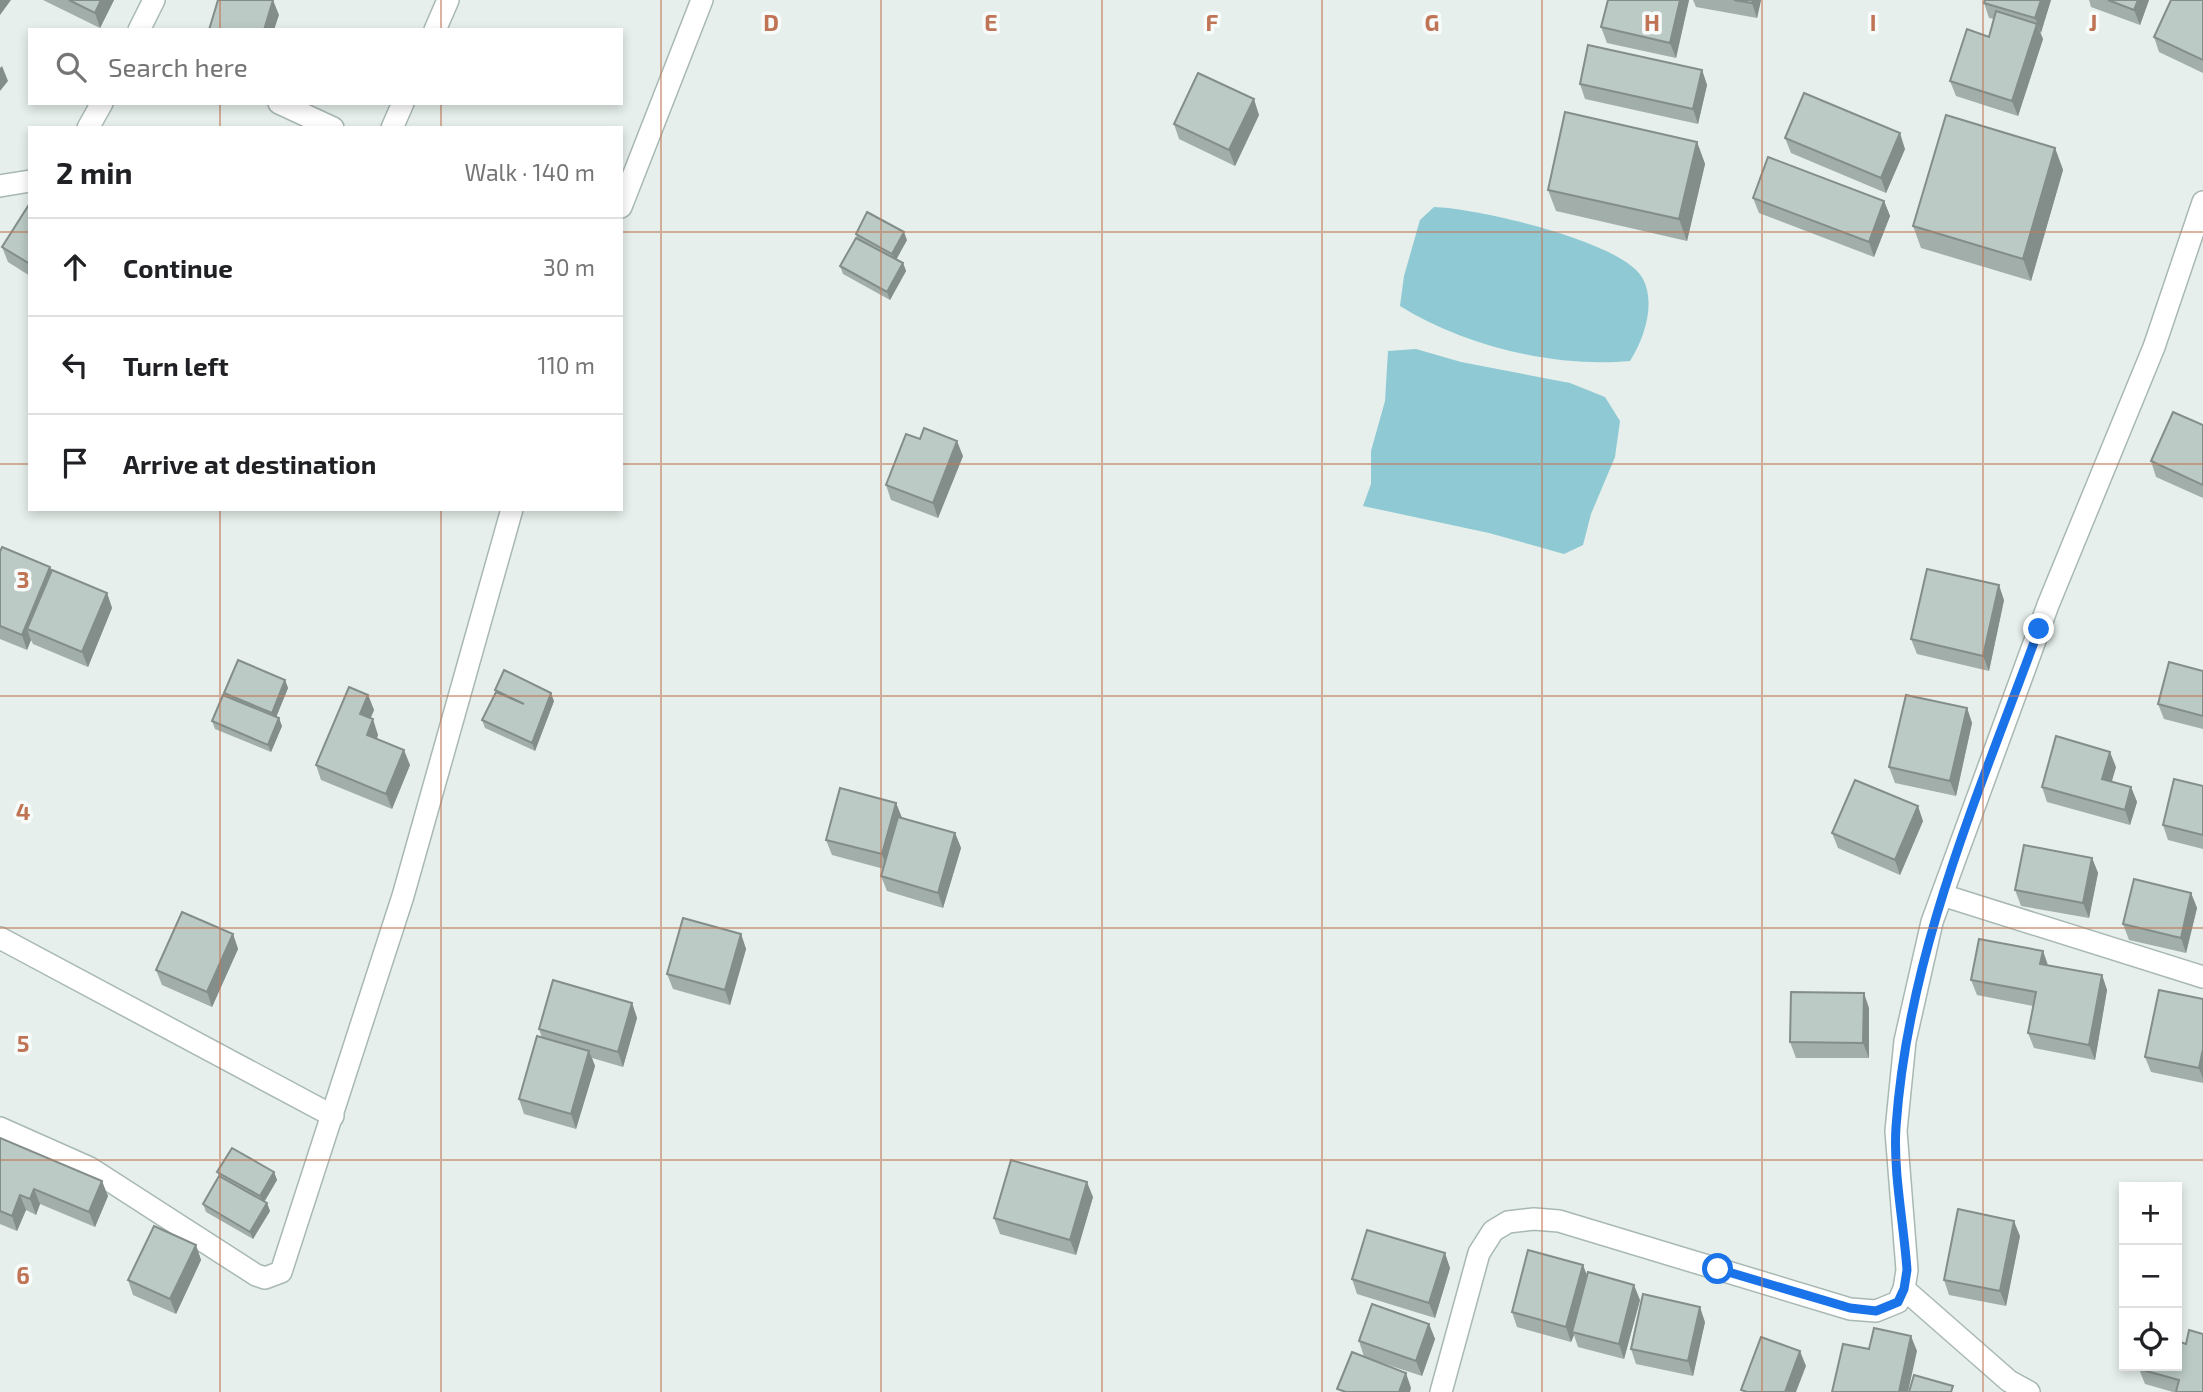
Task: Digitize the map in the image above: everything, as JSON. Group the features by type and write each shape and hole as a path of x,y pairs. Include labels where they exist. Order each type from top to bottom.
{"street":[{"path":"140,28 154,0"},
{"path":"436,28 448,0"},
{"path":"623,202 702,0"},
{"path":"89,126 101,105"},
{"path":"283,105 329,126"},
{"path":"393,126 402,105"},
{"path":"0,186 28,181"},
{"path":"1441,1392 1479,1253 1493,1231 1508,1222 1559,1221 1850,1308 1876,1311 1889,1308 1898,1302 1904,1289 1907,1270 1896,1131 1905,1041 1932,922 2048,605 2154,347 2203,202"},
{"path":"0,1128 90,1168 265,1278 281,1272 402,896 511,511"},
{"path":"1942,895 2203,977"},
{"path":"0,938 333,1116"},
{"path":"1904,1289 2009,1381 2029,1392"}],"water":[{"path":"1434,207 1481,213 1547,229 1608,252 1630,265 1643,279 1647,289 1648,310 1644,332 1630,361 1571,361 1511,351 1452,332 1400,306 1404,276 1420,220"},
{"path":"1416,349 1461,362 1570,383 1605,397 1620,421 1615,457 1591,514 1583,545 1564,554 1489,533 1363,506 1371,484 1371,451 1385,401 1388,351"}],"building":[{"path":"69,0 101,0 95,13"},
{"path":"218,0 273,0 265,28 210,28"},
{"path":"1608,0 1680,0 1670,43 1601,27"},
{"path":"1985,0 2041,0 2035,18 1984,3"},
{"path":"2108,0 2138,0 2134,10"},
{"path":"2171,0 2203,0 2203,60 2154,37"},
{"path":"1996,11 2037,24 2012,101 1950,81 1967,29 1989,37"},
{"path":"1588,45 1702,70 1693,109 1580,84"},
{"path":"1198,73 1254,99 1229,150 1174,124"},
{"path":"1804,93 1900,133 1881,178 1785,138"},
{"path":"1565,112 1697,142 1679,219 1548,190"},
{"path":"1946,115 2055,148 2023,259 1913,226"},
{"path":"1768,157 1884,201 1869,242 1753,198"},
{"path":"28,206 28,263 2,247"},
{"path":"867,212 904,232 892,254 856,234"},
{"path":"856,238 903,263 887,292 840,266"},
{"path":"2173,412 2203,425 2203,485 2151,461"},
{"path":"924,428 957,441 933,503 886,485 906,434 920,439"},
{"path":"2,547 50,567 22,635 0,626"},
{"path":"1927,569 1999,585 1983,656 1911,639"},
{"path":"52,570 107,593 82,652 27,629"},
{"path":"238,660 285,680 272,713 224,693"},
{"path":"2169,662 2203,671 2203,716 2158,704"},
{"path":"504,670 551,693 532,743 482,720 496,692 524,704 495,690"},
{"path":"349,687 368,695 360,714 373,719 367,735 404,750 386,794 316,765"},
{"path":"223,695 279,718 268,745 212,721"},
{"path":"1906,695 1967,708 1950,781 1889,767"},
{"path":"2056,736 2110,752 2102,779 2131,787 2125,810 2042,787"},
{"path":"2174,779 2203,786 2203,835 2163,825"},
{"path":"1855,780 1918,806 1895,860 1832,833"},
{"path":"840,788 896,803 882,854 826,840"},
{"path":"898,817 955,833 938,893 881,876"},
{"path":"2024,845 2092,858 2083,903 2015,890"},
{"path":"2134,879 2191,893 2181,938 2123,924"},
{"path":"182,912 233,934 207,992 156,970"},
{"path":"683,918 741,934 725,990 667,974"},
{"path":"1979,939 2043,951 2040,964 2102,975 2089,1045 2028,1033 2036,992 1971,980"},
{"path":"553,980 632,1003 618,1052 539,1029"},
{"path":"2159,990 2203,999 2203,1049 2199,1068 2145,1057"},
{"path":"1791,992 1864,993 1863,1043 1790,1042"},
{"path":"537,1036 589,1051 571,1114 519,1099"},
{"path":"0,1138 102,1181 89,1212 34,1189 30,1199 20,1195 12,1216 0,1211"},
{"path":"232,1148 274,1172 260,1196 217,1172"},
{"path":"1011,1160 1087,1182 1070,1240 994,1218"},
{"path":"219,1176 267,1203 250,1232 203,1204"},
{"path":"1958,1209 2014,1221 2000,1291 1944,1280"},
{"path":"154,1226 196,1245 170,1299 128,1280"},
{"path":"1367,1230 1445,1253 1429,1303 1352,1279"},
{"path":"1528,1250 1583,1265 1566,1327 1512,1312"},
{"path":"1588,1272 1634,1285 1619,1344 1572,1332"},
{"path":"1643,1294 1700,1307 1688,1361 1631,1349"},
{"path":"1372,1304 1429,1324 1416,1361 1359,1341"},
{"path":"1874,1328 1911,1336 1899,1392 1832,1392 1843,1344 1869,1349"},
{"path":"2189,1330 2203,1334 2203,1392 2176,1392 2179,1380 2146,1371 2182,1371 2182,1343 2186,1344"},
{"path":"1761,1337 1800,1351 1785,1392 1741,1390"},
{"path":"1352,1352 1406,1373 1399,1392 1346,1392 1337,1389"},
{"path":"1914,1375 1953,1386 1951,1392 1909,1392"}],"route":[{"path":"1718,1269 1850,1308 1876,1311 1889,1308 1898,1302 1904,1289 1907,1270 1896,1131 1905,1041 1932,922 2039,629"}]}
